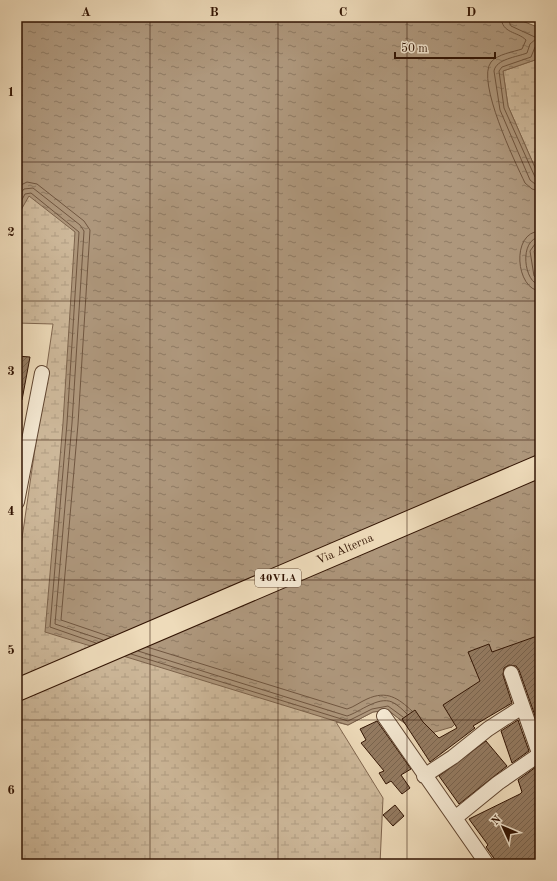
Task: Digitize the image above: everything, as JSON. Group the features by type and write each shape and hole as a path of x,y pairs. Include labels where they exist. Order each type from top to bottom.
{"main road":[{"name":"Via Alterna","path":"17,690 540,466"}],"street":[{"path":"17,502 42,374"},
{"path":"455,818 498,783 540,755 511,674"},
{"path":"424,776 453,757 488,729 522,707"},
{"path":"384,716 424,776 487,864"}],"green space":[{"path":"540,43 540,179 508,106 503,71 535,60"},
{"path":"17,167 75,232 540,635 452,727 413,730 388,710 373,712 348,725 336,722 383,798 380,864 17,864 17,573 53,324 17,323"}],"water":[{"path":"17,17 512,17 540,28 540,43 535,60 503,71 508,106 540,179 540,245 534,251 540,284 540,635 505,675 452,727 428,734 413,730 388,710 373,712 348,725 45,632 63,423 75,232 29,196 17,217"}],"building":[{"path":"17,356 30,357 22,400 17,399"},
{"path":"540,635 540,730 519,670 516,666 509,665 504,668 503,675 512,703 473,726 475,728 430,762 402,719 415,710 423,722 439,738 457,728 443,705 480,681 468,652 489,644 492,652"},
{"path":"518,720 529,751 512,763 501,731"},
{"path":"377,721 411,769 401,775 410,788 402,794 391,781 386,784 379,773 384,771 361,743 366,740 360,729"},
{"path":"486,741 507,766 459,804 439,776"},
{"path":"540,764 540,864 498,864 486,847 488,845 469,819 520,794 522,792 518,780"},
{"path":"395,805 404,816 393,826 383,815"}]}
